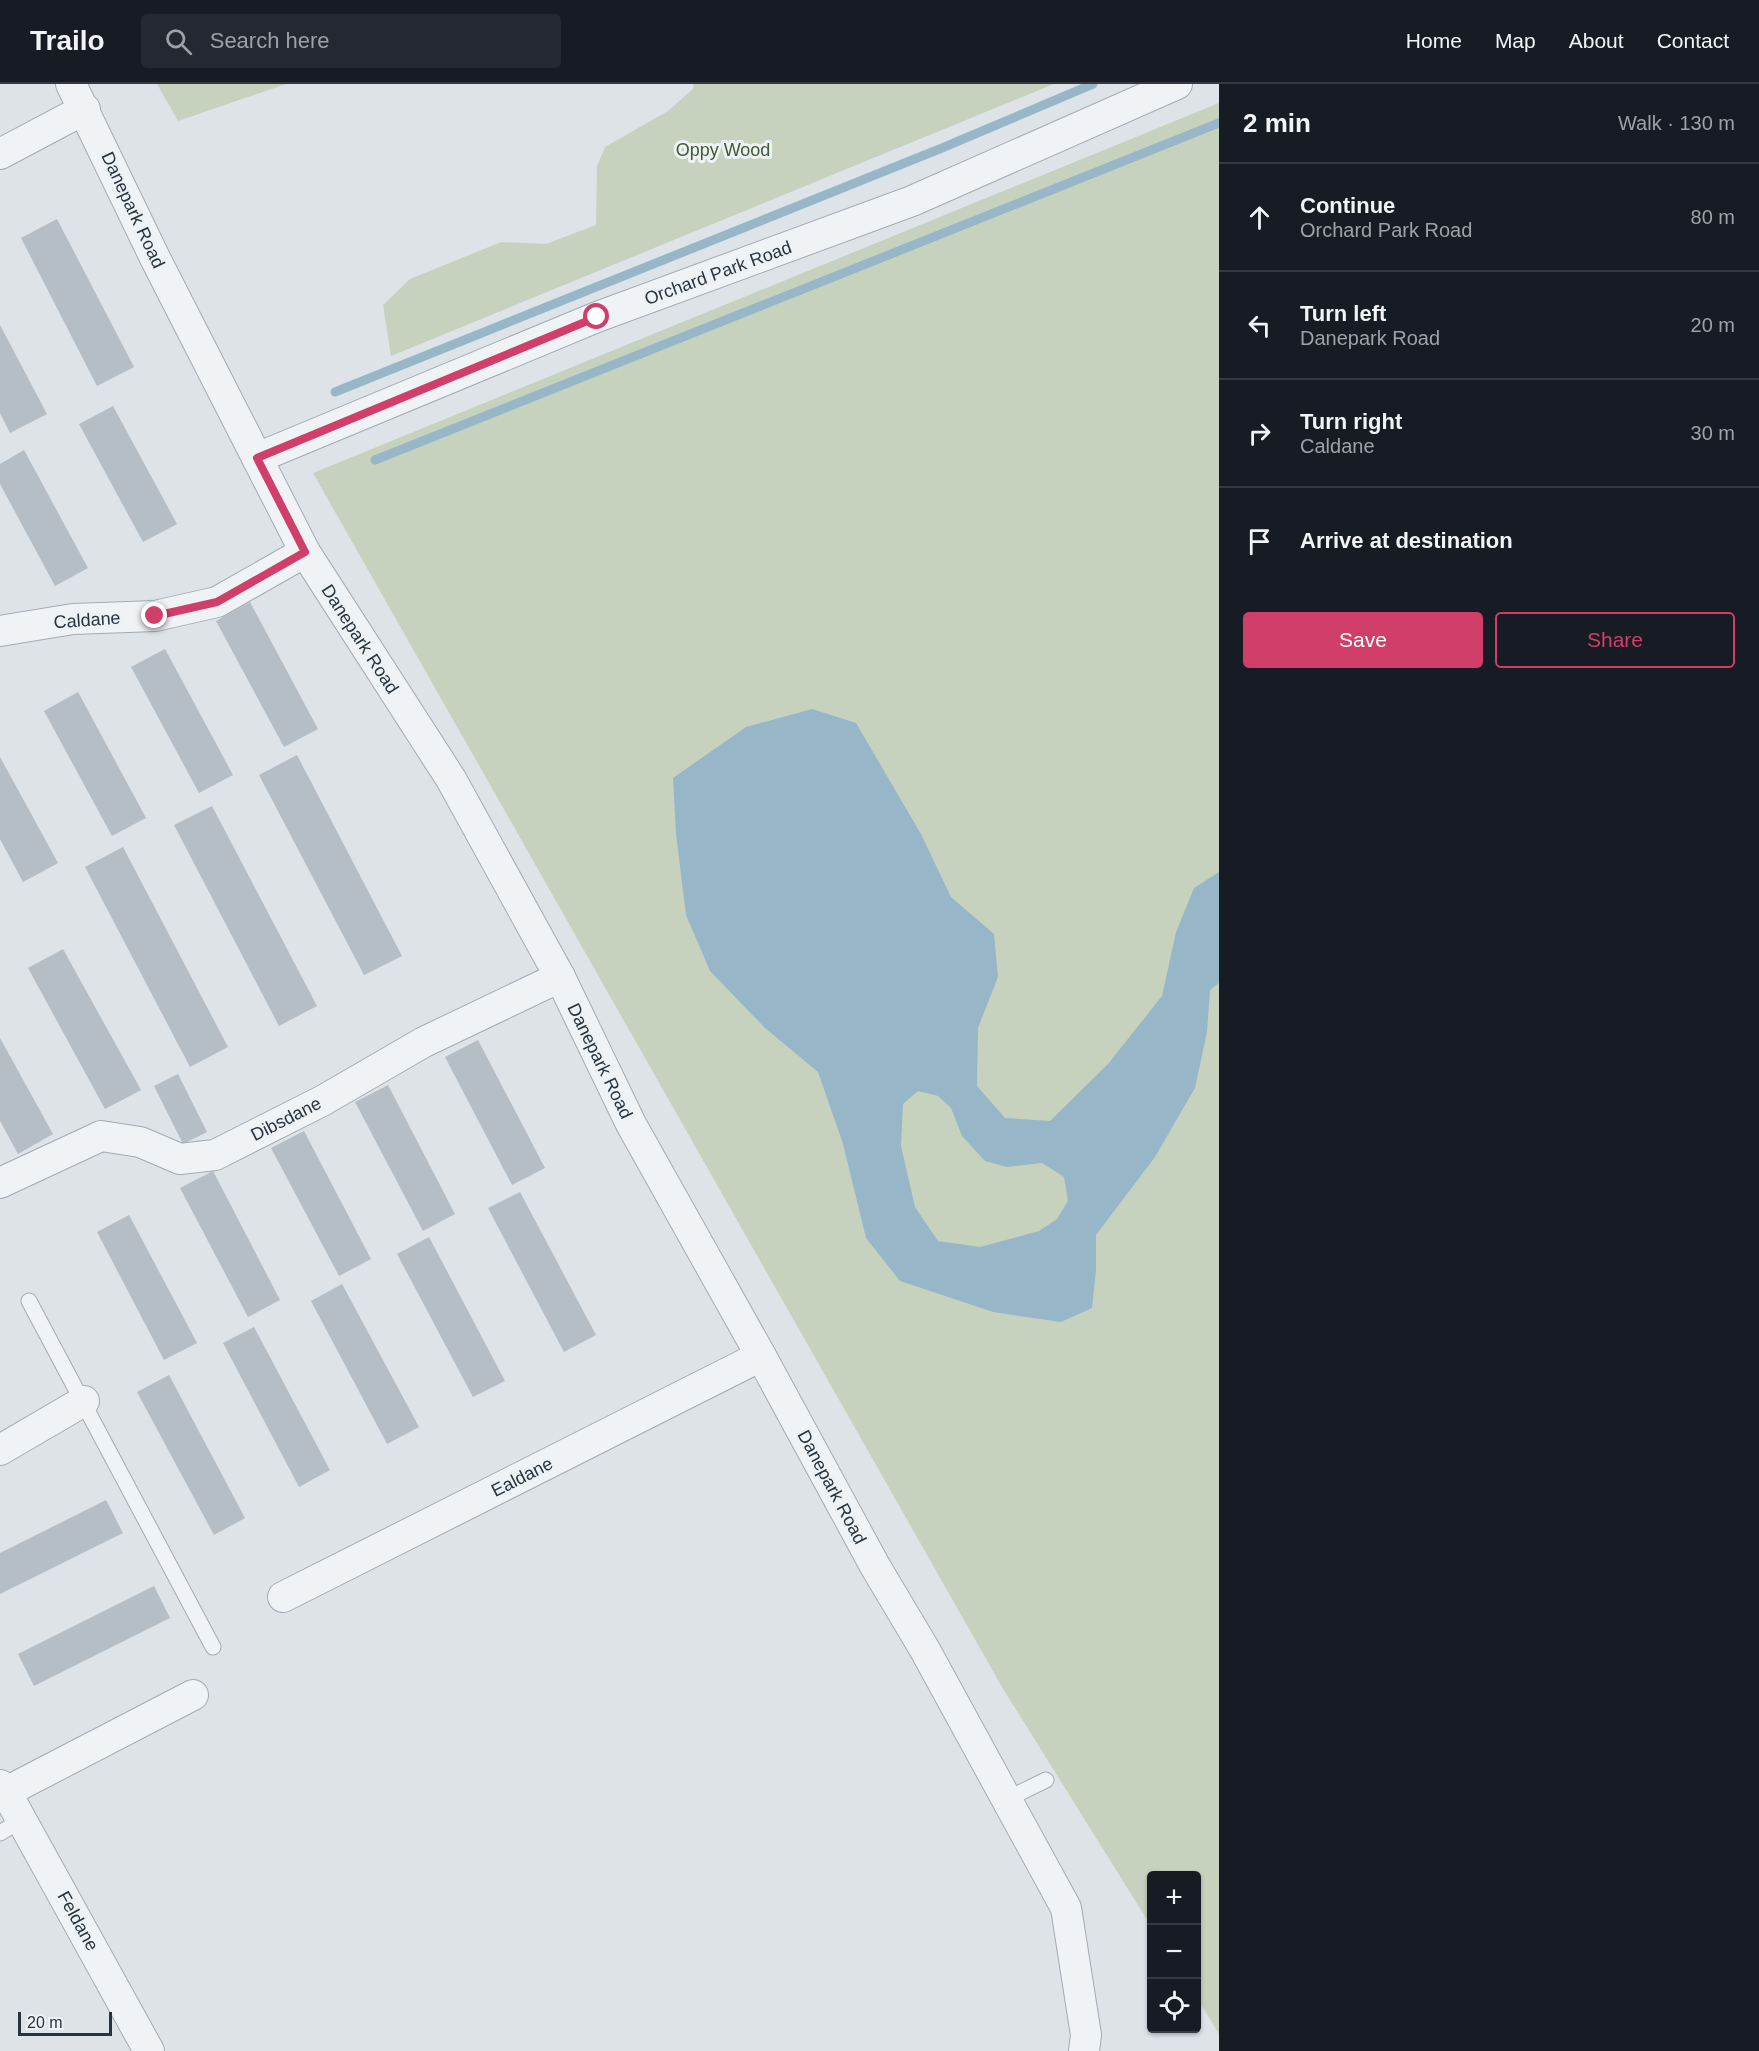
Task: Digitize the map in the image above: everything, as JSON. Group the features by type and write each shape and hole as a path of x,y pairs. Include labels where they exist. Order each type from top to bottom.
{"street":[{"name":"Orchard Park Road","path":"257,458 597,317 912,201 1177,84"},
{"name":"Danepark Road","path":"78,97 155,258 305,552 451,779 560,977 631,1124 875,1566 925,1650 1066,1908 1086,2035 1084,2051"},
{"path":"0,154 78,97"},
{"name":"Caldane","path":"0,631 73,619 155,616 217,602 305,552"},
{"name":"Dibsdane","path":"0,1183 101,1136 140,1142 180,1159 215,1155 322,1101 424,1042 560,977"},
{"name":"Ealdane","path":"283,1597 761,1356"},
{"path":"0,1450 84,1401"},
{"name":"Feldane","path":"149,2051 11,1826 3,1788 193,1695"}],"lane":[{"path":"29,1301 213,1647"},
{"path":"1007,1800 1046,1780"}],"green space":[{"path":"157,84 286,84 178,121"},
{"name":"Oppy Wood","path":"693,84 1054,84 391,356 383,305 410,279 501,242 546,244 596,225 597,166 605,147 668,111 694,88"},
{"path":"1219,103 1219,2034 1201,2005 1201,1871 1147,1871 1147,1920 1002,1687 313,473"}],"water":[{"path":"812,709 856,723 921,834 951,897 994,934 998,977 978,1028 977,1086 1005,1118 1050,1121 1108,1064 1162,996 1176,932 1194,888 1219,872 1219,983 1210,990 1207,1032 1195,1088 1155,1157 1096,1235 1096,1270 1092,1308 1061,1322 993,1312 900,1281 866,1238 843,1144 818,1072 765,1028 710,971 686,915 676,834 673,778 746,727","holes":["918,1091 938,1096 951,1108 962,1136 985,1161 1007,1167 1042,1163 1064,1177 1068,1201 1057,1219 1039,1231 980,1247 938,1241 915,1207 901,1146 903,1104"]}],"building":[{"path":"57,219 134,367 97,386 21,238"},
{"path":"0,325 47,414 10,433 0,413"},
{"path":"113,406 177,524 143,542 79,424"},
{"path":"24,450 88,568 55,586 0,484 0,464"},
{"path":"250,602 318,729 284,747 216,621"},
{"path":"165,649 233,775 199,793 131,667"},
{"path":"78,692 146,818 112,836 44,711"},
{"path":"297,755 402,956 364,975 259,775"},
{"path":"0,757 58,863 23,882 0,839"},
{"path":"212,806 317,1006 279,1026 174,825"},
{"path":"123,847 228,1047 190,1067 85,867"},
{"path":"63,949 141,1090 105,1109 28,968"},
{"path":"0,1038 53,1134 18,1154 0,1121"},
{"path":"478,1040 545,1168 512,1185 445,1057"},
{"path":"178,1074 207,1132 183,1144 154,1086"},
{"path":"388,1085 455,1214 423,1231 355,1102"},
{"path":"304,1131 371,1259 339,1276 271,1148"},
{"path":"213,1171 280,1300 248,1317 180,1188"},
{"path":"520,1192 596,1335 564,1352 488,1208"},
{"path":"129,1215 197,1343 164,1360 97,1232"},
{"path":"429,1237 505,1381 473,1397 397,1254"},
{"path":"342,1284 419,1427 387,1444 311,1301"},
{"path":"254,1327 330,1470 299,1487 223,1343"},
{"path":"169,1375 245,1518 214,1535 137,1392"},
{"path":"106,1500 123,1533 0,1594 0,1553"},
{"path":"154,1586 170,1618 34,1686 18,1654"}],"waterway":[{"path":"335,392 942,148 1093,84"},
{"path":"375,460 1219,123"}],"route":[{"path":"155,616 217,602 305,552 257,458 597,317"}]}
